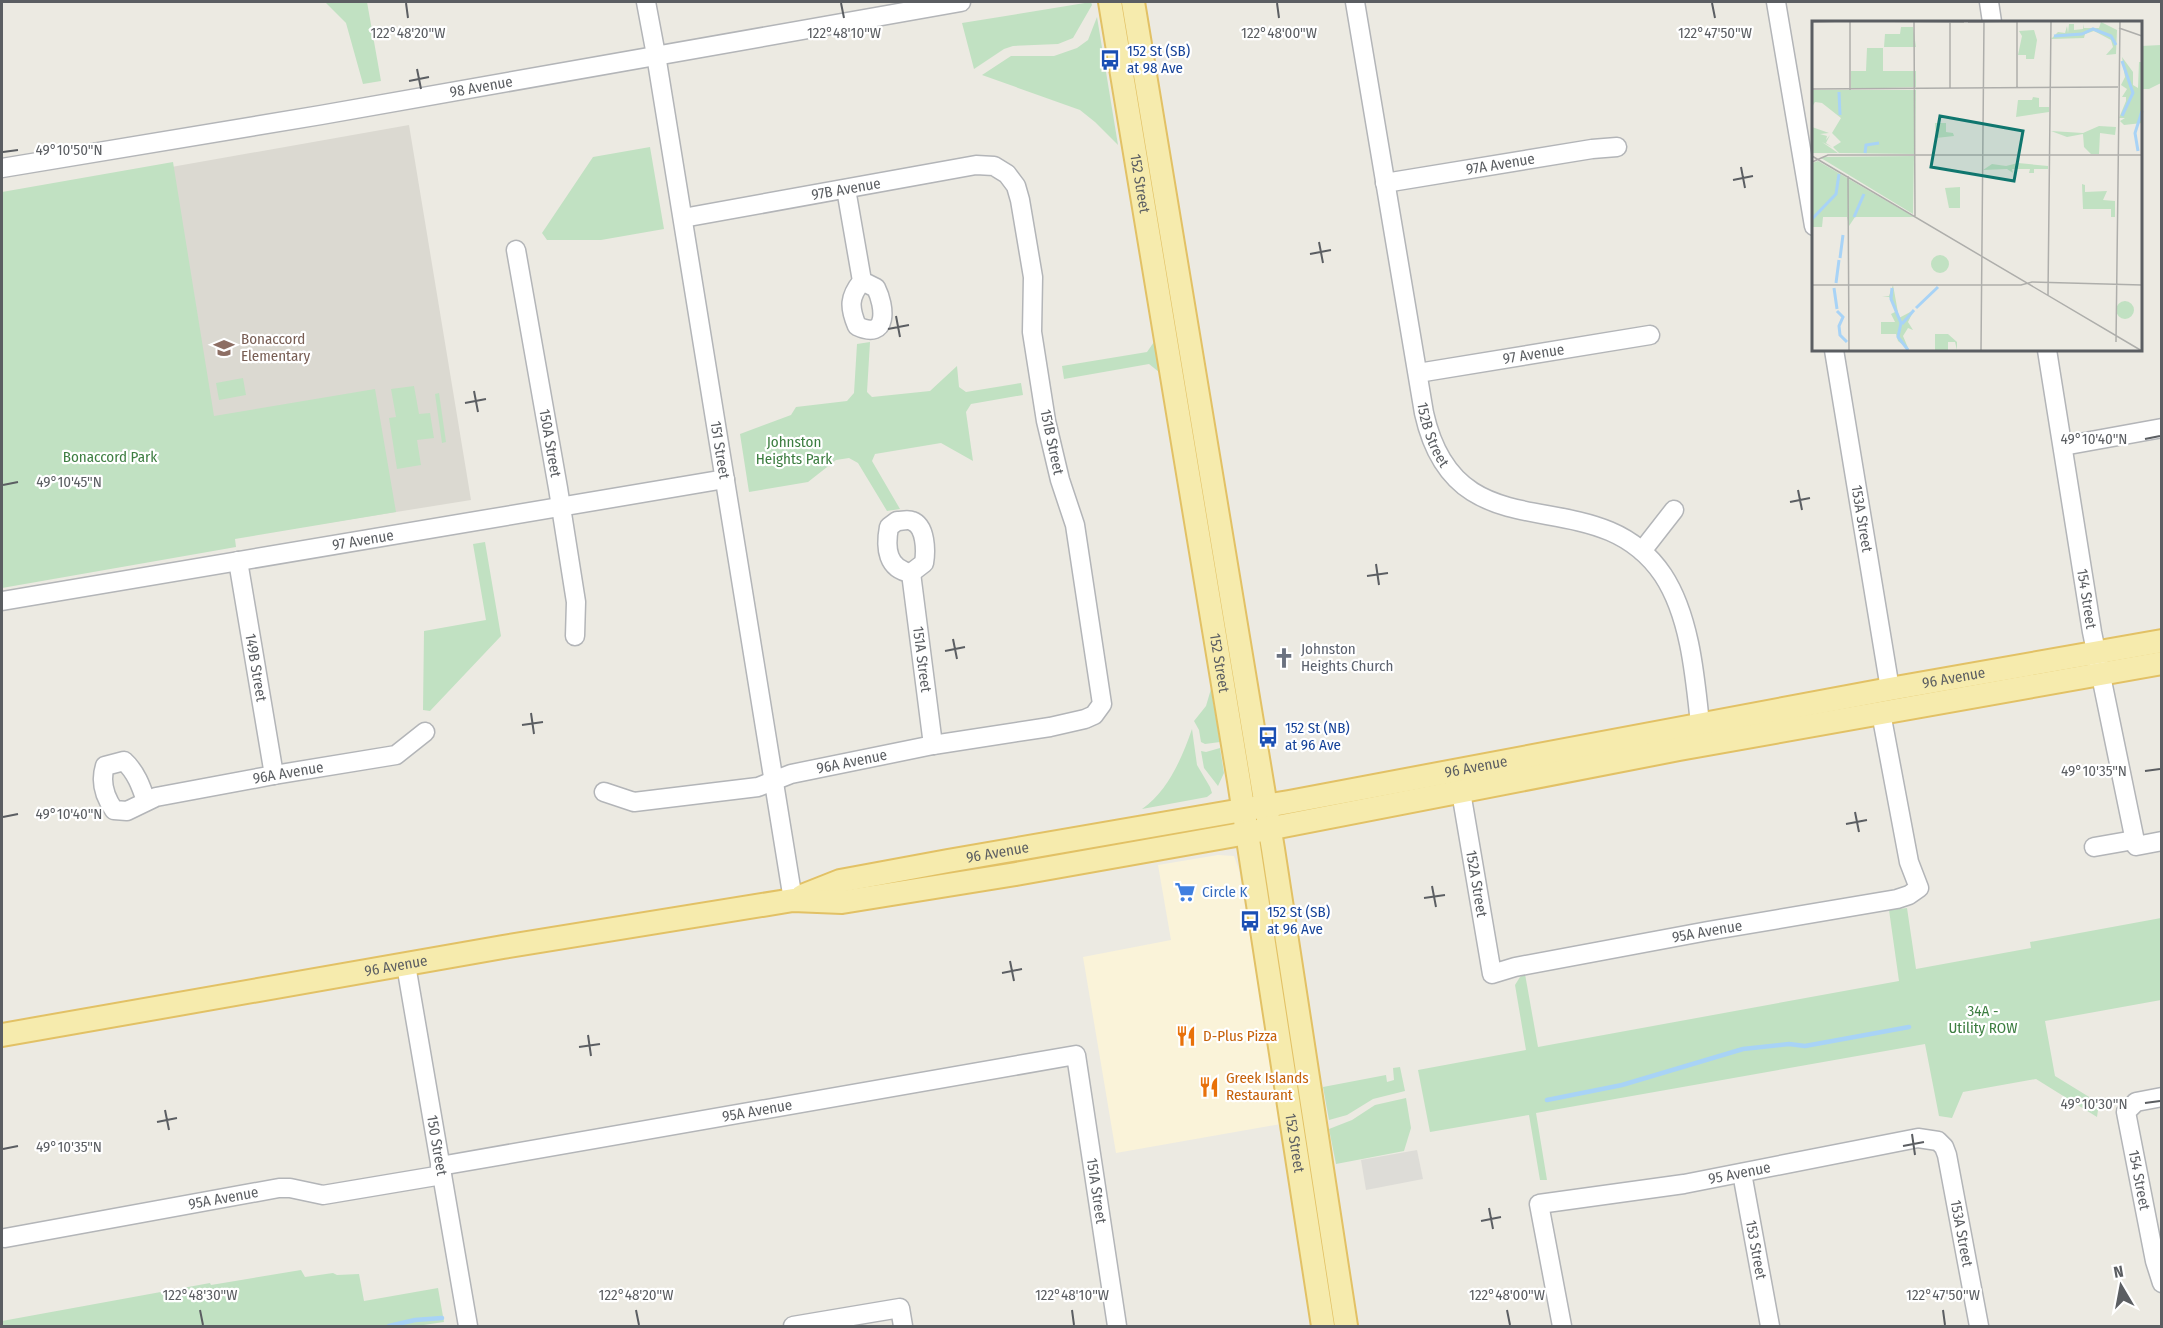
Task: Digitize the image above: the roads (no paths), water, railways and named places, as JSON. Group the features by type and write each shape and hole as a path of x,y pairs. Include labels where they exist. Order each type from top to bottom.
{"main road":[{"name":"152 Street","path":"1110,2 1255,808"},
{"name":"152 Street","path":"1133,2 1255,808 1287,1094 1323,1326"},
{"name":"96 Avenue","path":"2,1035 793,900 842,902 1258,831 1678,749 1881,714 2099,663 2162,640"},
{"name":"96 Avenue","path":"793,900 840,881 1255,808 1890,689 2099,663 2162,663"},
{"path":"1678,749 1695,733 1700,724"},
{"name":"152 Street","path":"1258,831 1312,1106 1346,1326"},
{"path":"1287,1094 1294,1094 1312,1106"}],"street":[{"name":"151 Street","path":"646,2 793,900"},
{"name":"98 Avenue","path":"2,168 321,115 961,2"},
{"name":"152B Street","path":"1355,2 1431,441 1456,480 1490,502 1517,510 1590,523 1608,530 1642,551 1668,584 1682,616 1700,724"},
{"path":"1776,2 1812,214"},
{"path":"1989,2 1992,21"},
{"name":"97A Avenue","path":"1385,183 1592,149 1617,147"},
{"name":"97B Avenue","path":"683,218 976,165 994,165 1007,174"},
{"name":"151B Street","path":"1007,174 1016,186 1020,200 1033,277 1032,332 1046,421 1060,480 1075,525 1101,693 1102,704 1099,711"},
{"path":"846,189 862,281"},
{"name":"150A Street","path":"516,250 576,602 575,636"},
{"name":"97 Avenue","path":"1418,373 1650,335"},
{"name":"153A Street","path":"1834,351 1890,689"},
{"name":"154 Street","path":"2047,351 2079,555 2135,843"},
{"path":"2063,446 2162,428"},
{"name":"97 Avenue","path":"2,601 725,479"},
{"path":"1642,551 1674,510"},
{"name":"149B Street","path":"238,561 274,775"},
{"name":"151A Street","path":"911,573 933,745"},
{"name":"96A Avenue","path":"604,792 633,802 758,787 790,774 933,745 1050,728 1094,716 1099,711"},
{"name":"95A Avenue","path":"1492,974 1697,933 1897,899 1909,895 1919,888 1909,862 1881,714"},
{"name":"96A Avenue","path":"146,801 156,797 274,775 396,755 425,732"},
{"name":"152A Street","path":"1461,792 1492,974"},
{"path":"2094,847 2162,841"},
{"name":"150 Street","path":"406,965 468,1326"},
{"name":"151A Street","path":"1076,1055 1117,1326"},
{"name":"95A Avenue","path":"5,1238 279,1188 323,1195 441,1171 1076,1055"},
{"name":"154 Street","path":"2162,1097 2136,1102 2126,1112 2155,1260 2162,1283"},
{"name":"95 Avenue","path":"1562,1326 1539,1204 1684,1184 1918,1138 1938,1141"},
{"name":"153A Street","path":"1938,1141 1944,1147 1947,1155 1979,1326"},
{"name":"153 Street","path":"1742,1173 1770,1326"},
{"path":"793,1326 900,1308 903,1326"}],"waterway":[{"path":"1547,1100 1622,1085 1743,1049 1789,1044 1805,1046 1909,1027"},
{"path":"389,1326 415,1320 442,1318"}],"place":[{"name":"152 St (SB) at 98 Ave","path":"1110,60"},
{"name":"Bonaccord Elementary","path":"224,348"},
{"name":"Johnston Heights Church","path":"1284,658"},
{"name":"152 St (NB) at 96 Ave","path":"1268,737"},
{"name":"Circle K","path":"1185,892"},
{"name":"152 St (SB) at 96 Ave","path":"1250,921"},
{"name":"D-Plus Pizza","path":"1186,1036"},
{"name":"Greek Islands Restaurant","path":"1209,1087"}],"park label":[{"name":"Johnston Heights Park","path":"794,450"},
{"name":"Bonaccord Park","path":"110,457"},
{"name":"34A - Utility ROW","path":"1983,1020"}]}
